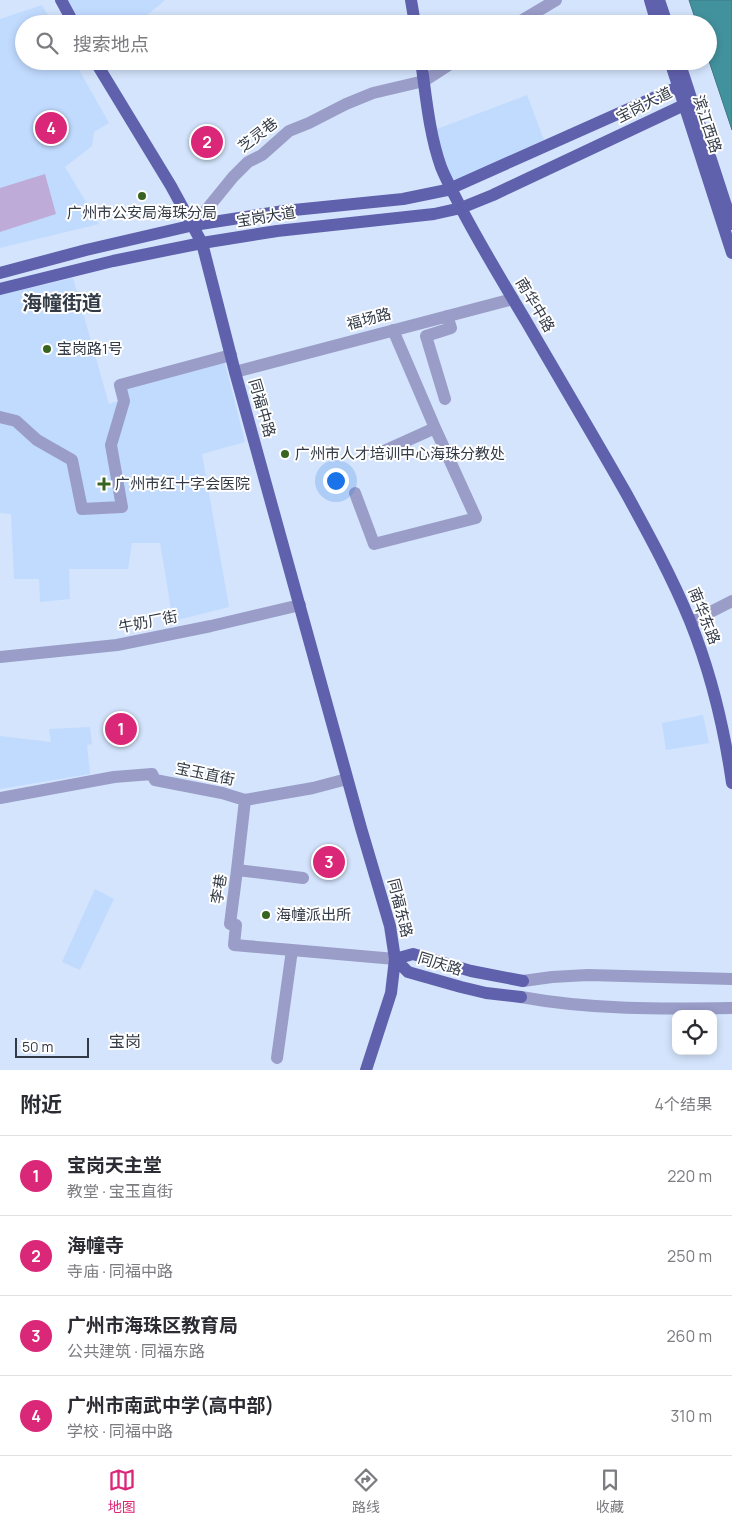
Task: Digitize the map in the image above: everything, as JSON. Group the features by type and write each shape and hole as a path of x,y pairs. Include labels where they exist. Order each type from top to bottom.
{"main road":[{"path":"61,0 69,15"},
{"path":"411,0 414,15"},
{"path":"650,0 654,15"},
{"path":"660,0 664,15"},
{"name":"同福中路","path":"100,70 171,186 202,242 230,356 348,782"},
{"name":"南华中路","path":"422,70 430,124 437,153 441,167 461,208 608,462 657,551"},
{"name":"滨江西路","path":"674,70 684,90 732,224"},
{"name":"滨江西路","path":"681,70 684,90"},
{"name":"宝岗大道","path":"0,272 194,225 284,211 403,199 452,189 684,90 684,105 493,195 461,208 434,214 277,231 202,242 113,261 0,289"},
{"name":"滨江西路","path":"684,105 732,253"},
{"name":"南华东路","path":"657,551 691,622 728,726 732,783"},
{"path":"729,752 732,764"},
{"name":"同福东路","path":"348,782 390,926 395,959 390,993 366,1070"},
{"name":"同庆路","path":"522,997 461,988 408,972 395,959 413,954 444,964 523,981"},
{"path":"439,981 444,964"}],"street":[{"path":"531,15 556,0"},
{"name":"芝灵巷","path":"194,225 233,177 248,162 262,155 289,131 373,93 424,81 441,70"},
{"name":"福场路","path":"235,372 513,299"},
{"path":"445,399 426,336 451,328 447,316"},
{"path":"355,493 374,544 476,518 393,330"},
{"path":"0,417 16,421 37,440 72,460 82,509 122,508 111,445 124,401 120,385 230,356"},
{"path":"384,450 435,428"},
{"path":"691,622 732,601"},
{"name":"牛奶厂街","path":"0,657 117,645 211,626 300,605"},
{"name":"宝玉直街","path":"0,798 114,777 152,774 155,780 245,800 348,782"},
{"path":"237,870 245,800"},
{"name":"李巷","path":"292,950 234,945 236,925 230,924 237,870 303,878"},
{"path":"278,1058 292,950 395,959"},
{"path":"523,981 588,975 732,978"},
{"path":"522,997 576,1006 732,1008"}],"shaded area":[{"path":"67,0 164,0 147,15 75,15"},
{"path":"689,0 732,0 732,130 712,70 717,70 717,15 694,15"},
{"path":"42,5 48,15 15,15 15,70 79,70 109,123 94,132 92,146 65,167 99,224 0,248 0,19"},
{"path":"527,95 544,140 453,183 441,149 437,129"},
{"path":"45,174 56,214 0,232 0,188"},
{"name":"广州市红十字会医院","path":"73,278 109,404 118,401 113,382 222,352 245,442 202,454 229,607 173,621 160,543 132,543 128,569 69,569 70,599 40,602 39,579 14,579 11,514 0,513 0,295"},
{"path":"703,715 709,743 666,750 662,723"},
{"path":"90,727 92,744 87,745 90,774 0,789 0,736 51,742 49,729"},
{"path":"95,889 114,899 80,970 62,962"}],"place":[{"name":"广州市南武中学(高中部)","path":"51,128"},
{"name":"海幢寺","path":"207,142"},
{"name":"广州市公安局海珠分局","path":"142,196"},
{"name":"宝岗路1号","path":"47,349"},
{"name":"广州市人才培训中心海珠分教处","path":"285,454"},
{"name":"广州市红十字会医院","path":"104,484"},
{"name":"宝岗天主堂","path":"121,729"},
{"name":"广州市海珠区教育局","path":"329,862"},
{"name":"海幢派出所","path":"266,915"}],"district":[{"name":"海幢街道","path":"62,303"},
{"name":"宝岗","path":"125,1041"}]}
